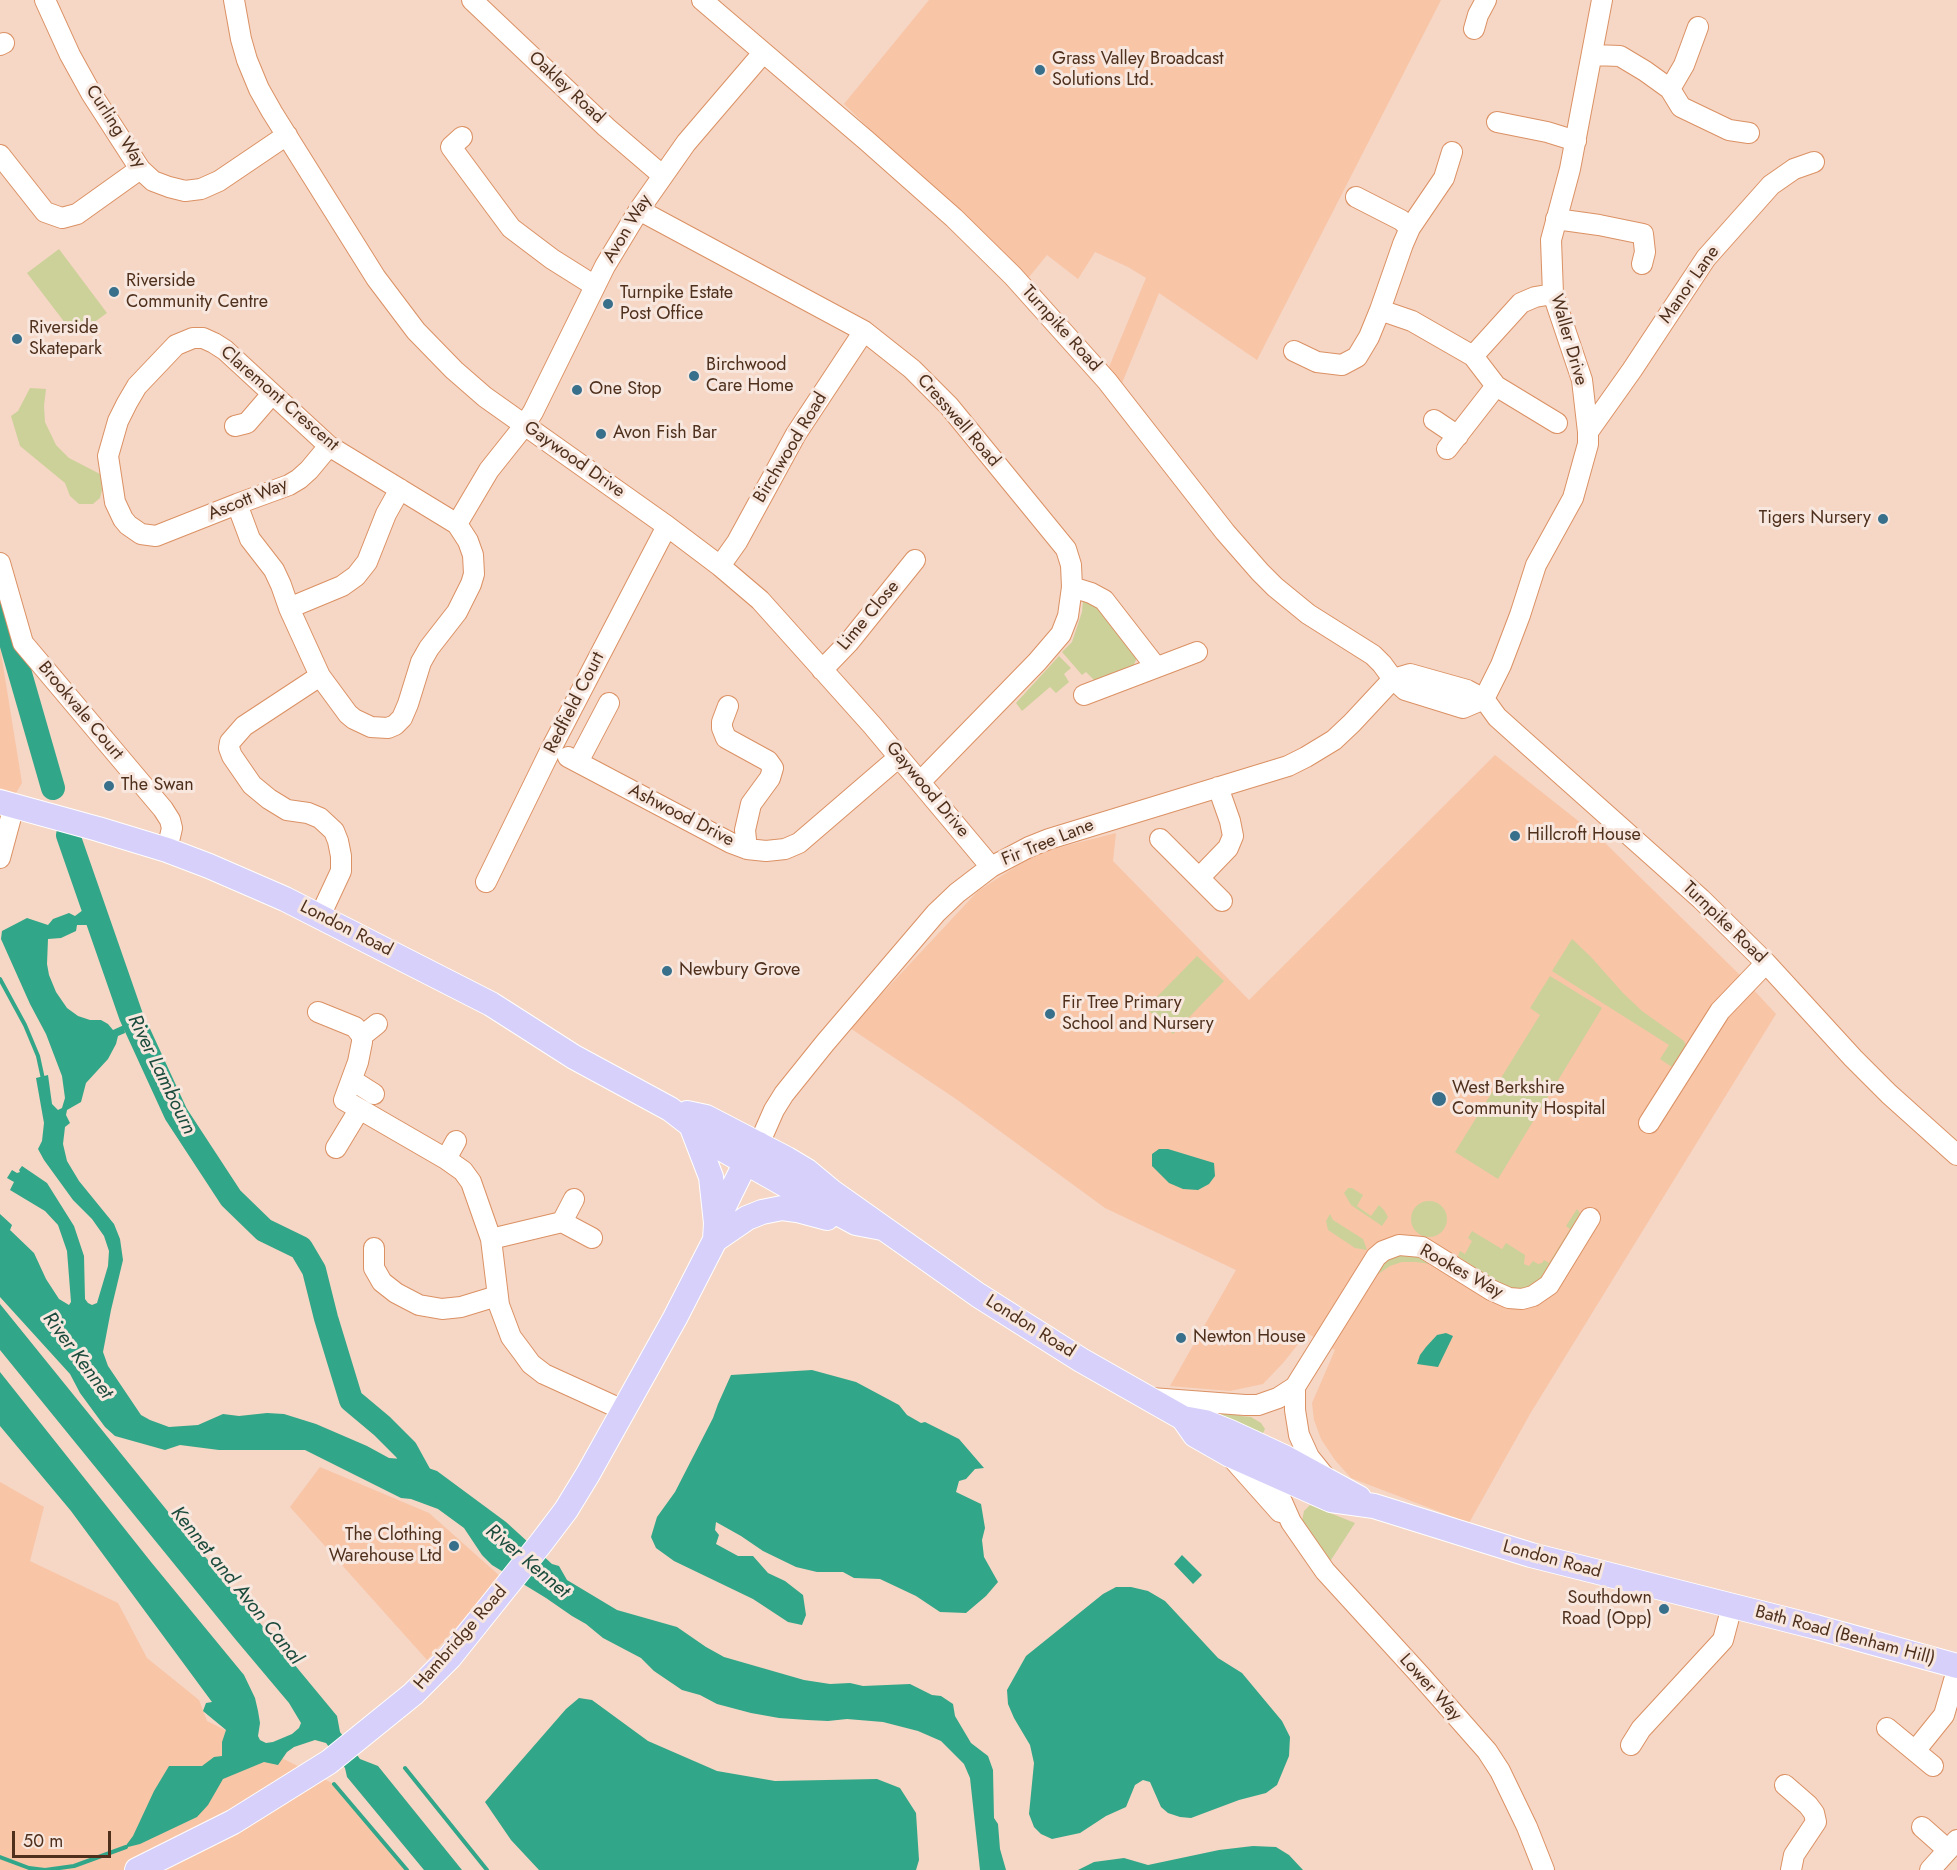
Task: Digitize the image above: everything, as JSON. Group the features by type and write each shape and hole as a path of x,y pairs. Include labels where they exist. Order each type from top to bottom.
{"main road":[{"name":"London Road","path":"7,804 167,850 225,872 320,916 491,1004 573,1057 670,1108 722,1149 807,1171 882,1228 1022,1324 1183,1418 1205,1422 1267,1472 1531,1555 1732,1606"},
{"name":"London Road","path":"670,1108 706,1117 755,1158 856,1223 882,1228"},
{"path":"691,1125 711,1177 720,1231 755,1214 782,1209 856,1223"},
{"name":"Hambridge Road","path":"137,1870 233,1822 329,1762 413,1694 450,1657 566,1510 675,1318 755,1158"},
{"name":"London Road","path":"1235,1446 1322,1488"},
{"name":"Bath Road (Benham Hill)","path":"1732,1606 1816,1627 1957,1668"}],"street":[{"name":"Curling Way","path":"45,0 70,55 91,93 140,169 153,181 185,191 201,189 219,181 287,135"},
{"name":"Gaywood Drive","path":"234,0 241,39 259,89 376,278 416,332 473,387 524,426 667,526 760,600 899,757 991,867"},
{"name":"Oakley Road","path":"472,0 606,127 662,174"},
{"path":"1474,28 1486,0"},
{"name":"Waller Drive","path":"1484,699 1501,665 1536,565 1573,498 1588,444 1582,380 1553,294 1551,240 1576,141 1602,0"},
{"name":"Turnpike Road","path":"712,3 763,53 867,141 982,244 1067,334 1107,381 1225,532 1260,572 1294,603 1373,655 1405,690 1463,708 1484,699 1497,717 1701,899 1766,963 1852,1058 1957,1155"},
{"path":"1670,89 1684,65 1691,33"},
{"name":"Avon Way","path":"457,524 489,470 524,426 546,388 595,286 662,174 763,53"},
{"path":"1593,55 1620,56 1645,71 1670,89 1681,107 1727,137 1749,133"},
{"path":"1497,122 1529,120 1547,132 1576,141"},
{"path":"462,137 451,147 511,228 552,260 595,286"},
{"path":"1298,357 1342,365 1357,357 1369,337 1410,228 1444,178 1457,150"},
{"path":"0,155 45,212 62,218 77,214 140,169"},
{"name":"Manor Lane","path":"1588,432 1706,258 1771,185 1794,169 1814,162"},
{"path":"1356,197 1401,220 1410,228"},
{"name":"Cresswell Road","path":"639,210 864,331 912,369 949,406 1066,549 1071,565 1072,587 1068,616 1061,634 1037,662 920,782"},
{"path":"1556,219 1646,228 1642,264"},
{"path":"1473,356 1521,303 1535,297 1553,294"},
{"path":"1380,310 1412,321 1473,356 1496,386 1557,423"},
{"name":"Birchwood Road","path":"720,566 737,542 796,434 864,331"},
{"name":"Claremont Crescent","path":"156,536 141,534 123,519 115,502 108,456 118,421 137,386 176,345 193,338 203,338 225,350 329,446 457,524"},
{"path":"1434,420 1453,442 1496,386"},
{"path":"235,426 247,423 272,394"},
{"name":"Ascott Way","path":"156,536 289,485 299,479 329,446"},
{"path":"289,608 342,586 356,576 367,562 386,514 400,489"},
{"path":"237,504 250,539 274,570 320,676 348,714 371,727 388,728 402,718 421,662 457,612 471,584 473,555 468,541 457,524"},
{"name":"Redfield Court","path":"486,882 553,745 667,526"},
{"name":"Lime Close","path":"822,670 849,642 915,560"},
{"name":"Brookvale Court","path":"0,563 23,644 163,809 172,828 167,850"},
{"path":"1072,587 1104,600 1156,667"},
{"path":"1084,695 1197,652"},
{"path":"320,676 244,726 235,734 229,748 252,784 269,799 287,810 308,813 320,818 334,831 341,856 341,871 320,916"},
{"name":"Fir Tree Lane","path":"755,1158 774,1110 825,1042 936,913 957,893 991,867 1049,839 1288,766 1320,750 1334,740 1393,679"},
{"name":"Ashwood Drive","path":"609,703 573,760 731,843 747,849 766,851 785,849 799,843 899,757"},
{"path":"728,706 722,722 726,738 768,760 773,768 773,772 748,811 745,830 747,849"},
{"path":"1199,878 1228,848 1233,836 1218,787"},
{"path":"0,858 7,804"},
{"path":"1160,840 1222,901"},
{"path":"1649,1122 1720,1011 1766,963"},
{"path":"318,1012 355,1027 369,1030 362,1042 344,1100 446,1159 463,1171 471,1182 491,1239 497,1296 511,1337 531,1364 544,1374 623,1410"},
{"path":"352,1080 374,1094"},
{"path":"336,1148 359,1110"},
{"path":"446,1159 456,1141"},
{"path":"562,1222 574,1199"},
{"name":"Rookes Way","path":"1149,1397 1211,1404 1258,1405 1278,1398 1295,1387 1376,1257 1383,1251 1399,1245 1422,1247 1491,1290 1509,1298 1522,1299 1533,1296 1548,1284 1590,1218"},
{"path":"491,1239 562,1222 592,1238"},
{"path":"370,1262 382,1282 396,1293 419,1305 442,1310 497,1296"},
{"path":"1292,1522 1294,1512 1300,1503 1322,1488 1302,1444 1295,1410 1295,1387"},
{"name":"Lower Way","path":"1235,1446 1273,1506 1292,1522"},
{"name":"Lower Way","path":"1267,1472 1292,1522 1325,1571 1487,1751 1500,1771 1527,1827 1544,1870"},
{"path":"1631,1745 1641,1729 1723,1640 1732,1606"},
{"path":"1915,1751 1944,1714 1957,1668"},
{"path":"1887,1728 1933,1766"},
{"path":"1785,1785 1808,1805 1814,1813 1816,1822 1794,1855 1791,1870"},
{"path":"1922,1827 1952,1845 1930,1870"}],"shaded area":[{"path":"929,0 1441,0 1257,360 1159,293 1122,383 1109,367 1146,278 1095,252 1078,279 1047,255 1025,282 844,104"},
{"path":"0,647 22,783 16,793 0,788"},
{"name":"West Berkshire Community Hospital","path":"1495,755 1601,839 1740,975 1776,1014 1530,1414 1469,1523 1351,1478 1335,1460 1321,1439 1314,1420 1312,1403 1335,1350 1307,1333 1263,1384 1230,1391 1170,1386 1236,1270 1105,1208 956,1099 850,1028 978,891 1037,853 1116,833 1113,861 1249,1000"},
{"path":"320,1467 429,1513 501,1577 427,1660 290,1507"},
{"path":"0,1482 44,1507 30,1561 118,1603 147,1658 199,1700 207,1721 334,1784 407,1870 0,1870"}],"green space":[{"path":"59,249 107,313 75,336 27,273"},
{"path":"30,388 46,389 45,422 56,445 69,458 100,474 102,490 100,498 93,504 79,504 70,496 65,483 20,446 11,416 18,411"},
{"path":"1095,600 1136,654 1132,669 1102,683 1094,680 1086,672 1082,675 1062,652 1072,642 1082,612 1083,601"},
{"path":"1059,656 1071,668 1064,674 1069,682 1056,693 1050,687 1022,711 1016,703"},
{"path":"1572,939 1642,1011 1684,1041 1687,1049 1676,1067 1660,1059 1669,1045 1552,971"},
{"path":"1197,956 1224,981 1173,1034 1146,1008"},
{"path":"1550,976 1602,1008 1498,1179 1455,1152 1540,1015 1530,1008"},
{"path":"1348,1188 1363,1195 1357,1206 1371,1216 1379,1205 1384,1210 1388,1217 1382,1226 1351,1205 1344,1193"},
{"path":"1429,1201 1441,1207 1447,1219 1441,1231 1429,1237 1417,1231 1411,1219 1417,1207"},
{"path":"1577,1209 1582,1216 1539,1283 1519,1291 1507,1290 1458,1256 1460,1251 1465,1254 1472,1241 1468,1238 1472,1231 1502,1249 1506,1243 1525,1255 1524,1264 1529,1266 1533,1261 1538,1264 1544,1260 1549,1263 1570,1229 1566,1226"},
{"path":"1330,1214 1333,1220 1363,1239 1367,1250 1355,1248 1328,1230 1326,1221"},
{"path":"1415,1253 1438,1265 1402,1262 1390,1266 1368,1281 1378,1266 1390,1256"},
{"path":"1239,1409 1241,1416 1251,1417 1261,1423 1265,1429 1261,1437 1209,1410"},
{"path":"1310,1505 1355,1523 1329,1563 1302,1521 1304,1511"}],"water":[{"name":"River Kennet","path":"83,910 88,925 77,925 76,931 61,938 48,939 49,975 56,992 67,1008 78,1016 90,1020 101,1020 113,1030 124,1025 125,1033 118,1036 108,1059 86,1083 81,1102 67,1110 66,1115 70,1123 65,1127 63,1144 67,1161 79,1181 114,1224 120,1239 123,1260 103,1352 108,1366 141,1415 169,1427 198,1425 223,1414 239,1416 267,1413 284,1414 316,1424 389,1458 402,1459 437,1471 506,1522 552,1564 559,1566 567,1580 617,1610 677,1627 724,1657 804,1680 863,1686 910,1684 932,1695 941,1696 953,1704 955,1716 971,1743 988,1756 993,1770 994,1818 998,1824 1000,1849 1006,1870 980,1870 970,1778 964,1764 941,1741 918,1731 883,1722 847,1719 807,1720 751,1713 717,1704 700,1695 682,1690 654,1671 641,1658 603,1638 586,1624 492,1565 482,1555 464,1528 438,1509 411,1499 401,1498 305,1450 219,1450 180,1445 165,1450 115,1436 105,1427 80,1393 70,1374 0,1297 0,1214 12,1225 10,1230 34,1253 46,1279 59,1299 69,1305 71,1302 67,1251 58,1225 45,1211 10,1190 14,1182 7,1178 12,1170 20,1172 22,1166 47,1183 74,1226 84,1256 85,1299 92,1305 97,1303 108,1266 109,1251 104,1236 92,1219 73,1200 38,1149 42,1141 44,1123 36,1078 48,1075 52,1104 58,1110 62,1108 65,1098 62,1076 46,1034 1,939 2,931 27,918 48,925 53,919 69,913 75,916"},
{"path":"1159,1149 1168,1149 1214,1163 1215,1176 1209,1184 1198,1190 1183,1189 1169,1183 1152,1166 1152,1154"},
{"path":"0,1304 337,1716 340,1732 360,1759 378,1766 462,1870 424,1870 347,1777 345,1768 326,1743 315,1740 294,1747 287,1752 278,1765 264,1762 223,1779 208,1805 197,1817 140,1844 124,1848 133,1836 154,1791 169,1766 202,1766 214,1757 222,1756 222,1742 226,1730 203,1711 206,1703 212,1702 71,1511 0,1426 0,1372 244,1675 255,1698 260,1723 258,1736 260,1740 266,1743 273,1742 292,1734 301,1723 289,1703 0,1350"},
{"path":"1446,1333 1453,1336 1438,1367 1417,1364 1420,1355 1437,1335"},
{"path":"812,1370 856,1382 899,1405 907,1415 921,1423 925,1422 959,1439 984,1468 975,1469 966,1479 959,1481 956,1492 981,1504 985,1528 982,1540 984,1557 998,1582 966,1613 940,1612 916,1596 880,1579 854,1578 843,1572 817,1572 796,1567 763,1551 716,1522 715,1530 719,1535 716,1544 738,1556 753,1556 768,1573 785,1581 803,1595 806,1615 802,1625 788,1622 753,1599 674,1561 656,1548 651,1537 657,1517 675,1492 713,1418 731,1375"},
{"path":"1182,1555 1202,1575 1193,1584 1174,1564"},
{"path":"1116,1587 1131,1587 1148,1591 1165,1601 1218,1658 1242,1673 1282,1721 1290,1737 1289,1756 1277,1785 1266,1793 1239,1800 1191,1818 1180,1817 1168,1813 1161,1807 1150,1782 1143,1780 1135,1785 1126,1807 1106,1816 1080,1833 1052,1839 1041,1834 1034,1827 1029,1814 1034,1763 1030,1745 1008,1704 1007,1690 1026,1656 1103,1594"},
{"path":"579,1698 592,1700 648,1741 717,1771 775,1781 877,1779 900,1788 916,1813 919,1860 916,1870 539,1870 511,1840 485,1802 566,1709"},
{"path":"1253,1846 1276,1847 1289,1855 1303,1870 1078,1870 1094,1862 1124,1858 1148,1865 1219,1850"}],"waterway":[{"name":"River Lambourn","path":"0,604 53,788"},
{"name":"River Lambourn","path":"68,835 131,1016 176,1114 231,1198 264,1230 301,1248 314,1270 351,1400 406,1450 428,1490"},
{"path":"0,979 25,1025 38,1056 43,1079"},
{"path":"405,1768 487,1870"},
{"path":"334,1784 407,1870"},
{"path":"0,1857 29,1868 45,1870 74,1866 126,1847"}],"place":[{"name":"Grass Valley Broadcast Solutions Ltd.","path":"1040,70"},
{"name":"Riverside Community Centre","path":"114,292"},
{"name":"Turnpike Estate Post Office","path":"608,304"},
{"name":"Riverside Skatepark","path":"17,339"},
{"name":"Birchwood Care Home","path":"694,376"},
{"name":"One Stop","path":"577,390"},
{"name":"Avon Fish Bar","path":"601,434"},
{"name":"Tigers Nursery","path":"1883,519"},
{"name":"The Swan","path":"109,786"},
{"name":"Hillcroft House","path":"1515,836"},
{"name":"Newbury Grove","path":"667,971"},
{"name":"Fir Tree Primary School and Nursery","path":"1050,1014"},
{"name":"West Berkshire Community Hospital","path":"1439,1099"},
{"name":"Newton House","path":"1181,1338"},
{"name":"The Clothing Warehouse Ltd","path":"454,1546"},
{"name":"Southdown Road (Opp)","path":"1664,1609"}],"water label":[{"name":"Kennet and Avon Canal","path":"236,1586"}]}
